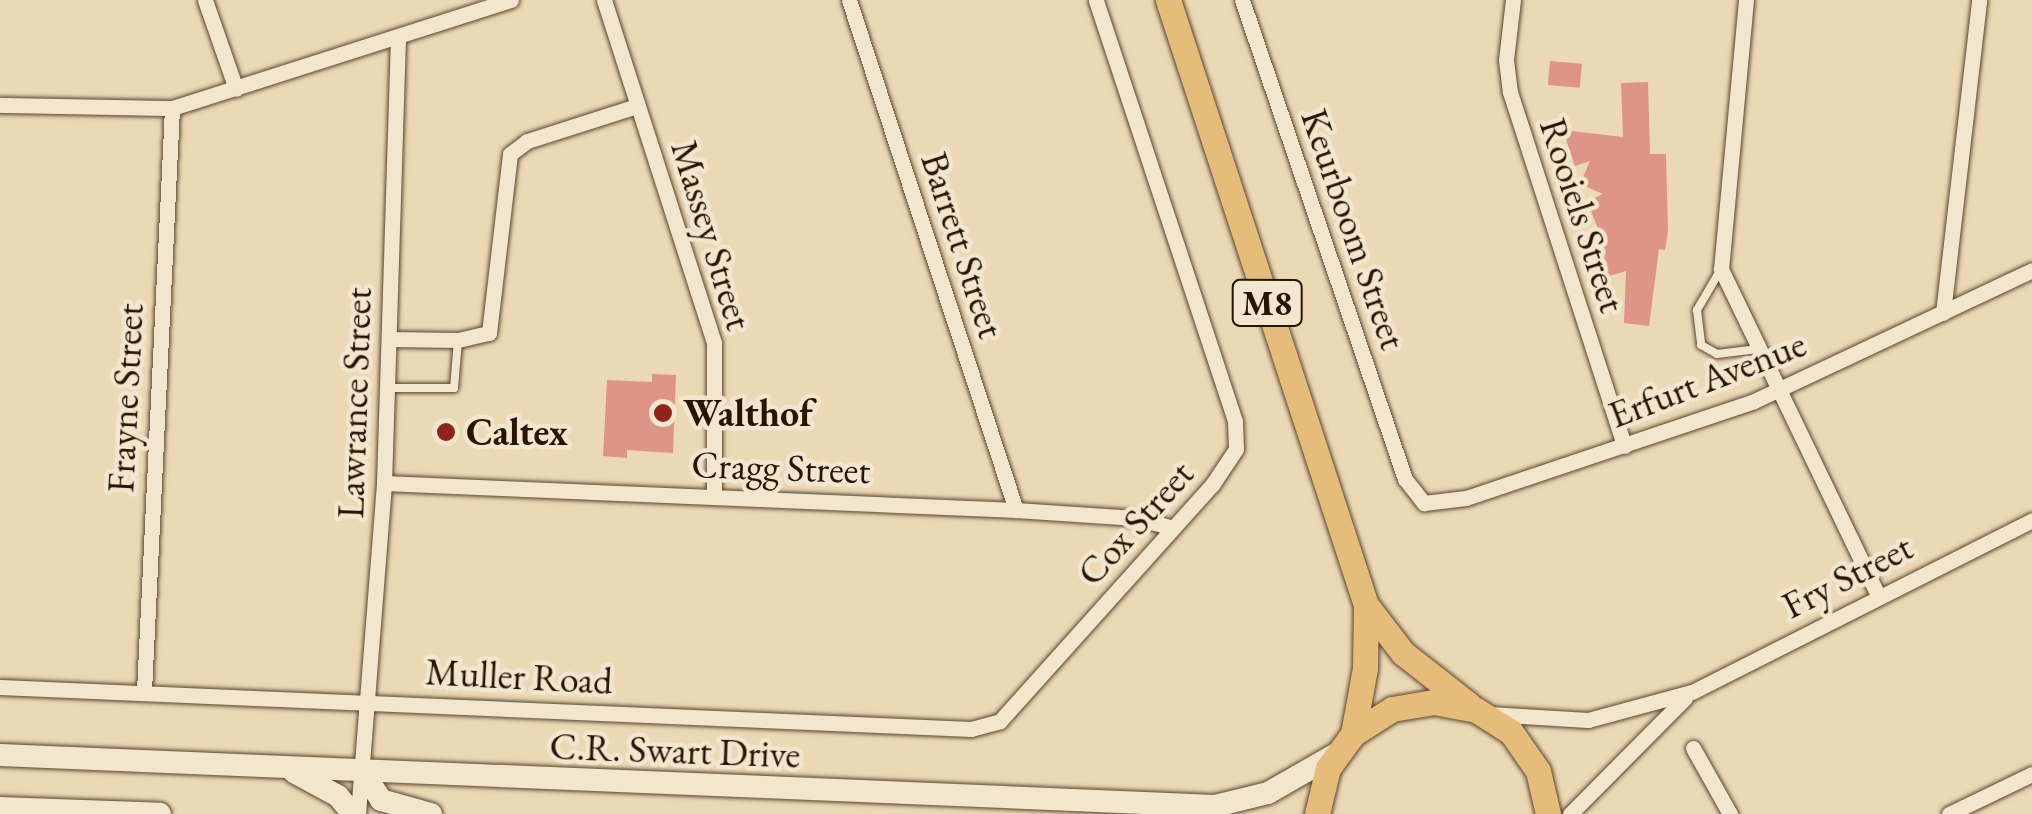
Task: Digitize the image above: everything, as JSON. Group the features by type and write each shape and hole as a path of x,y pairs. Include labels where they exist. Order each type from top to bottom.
{"main road":[{"name":"M8","path":"1168,0 1366,605 1365,668 1352,734"},
{"name":"M8","path":"1366,605 1415,664 1526,750 1548,814"},
{"name":"M8","path":"1317,814 1336,754 1352,734 1411,704 1478,711"},
{"name":"C.R. Swart Drive","path":"0,755 1216,806 1268,794 1336,754"},
{"path":"286,768 338,796 356,814"},
{"path":"363,772 381,800 432,814"},
{"path":"0,808 160,814"}],"street":[{"path":"206,0 236,88"},
{"path":"0,105 172,108 512,0"},
{"name":"Massey Street","path":"604,0 714,342 714,496"},
{"name":"Barrett Street","path":"849,0 1016,510"},
{"name":"Cox Street","path":"1023,698 1173,528 1236,449 1236,421 1096,0"},
{"name":"Keurboom Street","path":"1242,0 1404,478"},
{"name":"Rooiels Street","path":"1513,0 1506,60 1510,92 1624,446"},
{"path":"1746,0 1721,269 1756,349 1878,595"},
{"path":"1943,313 1979,0"},
{"name":"Lawrance Street","path":"356,814 372,702 384,483 398,37"},
{"path":"390,339 484,337 495,320 510,154 527,142 637,106"},
{"name":"Frayne Street","path":"144,691 172,108"},
{"name":"Erfurt Avenue","path":"1404,478 1416,499 1441,505 1624,446 1777,392 2032,270"},
{"name":"Cragg Street","path":"384,483 1016,510 1136,518 1173,528"},
{"name":"Fry Street","path":"1478,711 1588,720 1692,692 2032,520"},
{"name":"Muller Road","path":"0,686 971,729 1000,721 1023,698"},
{"name":"Fry Street","path":"1570,814 1692,692"},
{"path":"1692,748 1730,814"},
{"path":"1949,814 2032,774"}],"lane":[{"path":"1721,269 1697,310 1701,345 1717,354 1756,349"},
{"path":"388,388 454,388 458,340"}],"building":[{"path":"1550,61 1582,64 1580,88 1548,85"},
{"path":"1648,82 1650,154 1666,154 1668,231 1665,250 1659,249 1649,326 1624,323 1626,271 1603,278 1596,255 1599,231 1587,201 1603,194 1580,184 1590,161 1575,166 1563,130 1623,137 1621,83"},
{"path":"652,374 676,375 673,453 627,450 627,458 603,456 607,380 652,382"}],"place":[{"name":"Walthof","path":"663,413"},
{"name":"Caltex","path":"446,432"}]}
